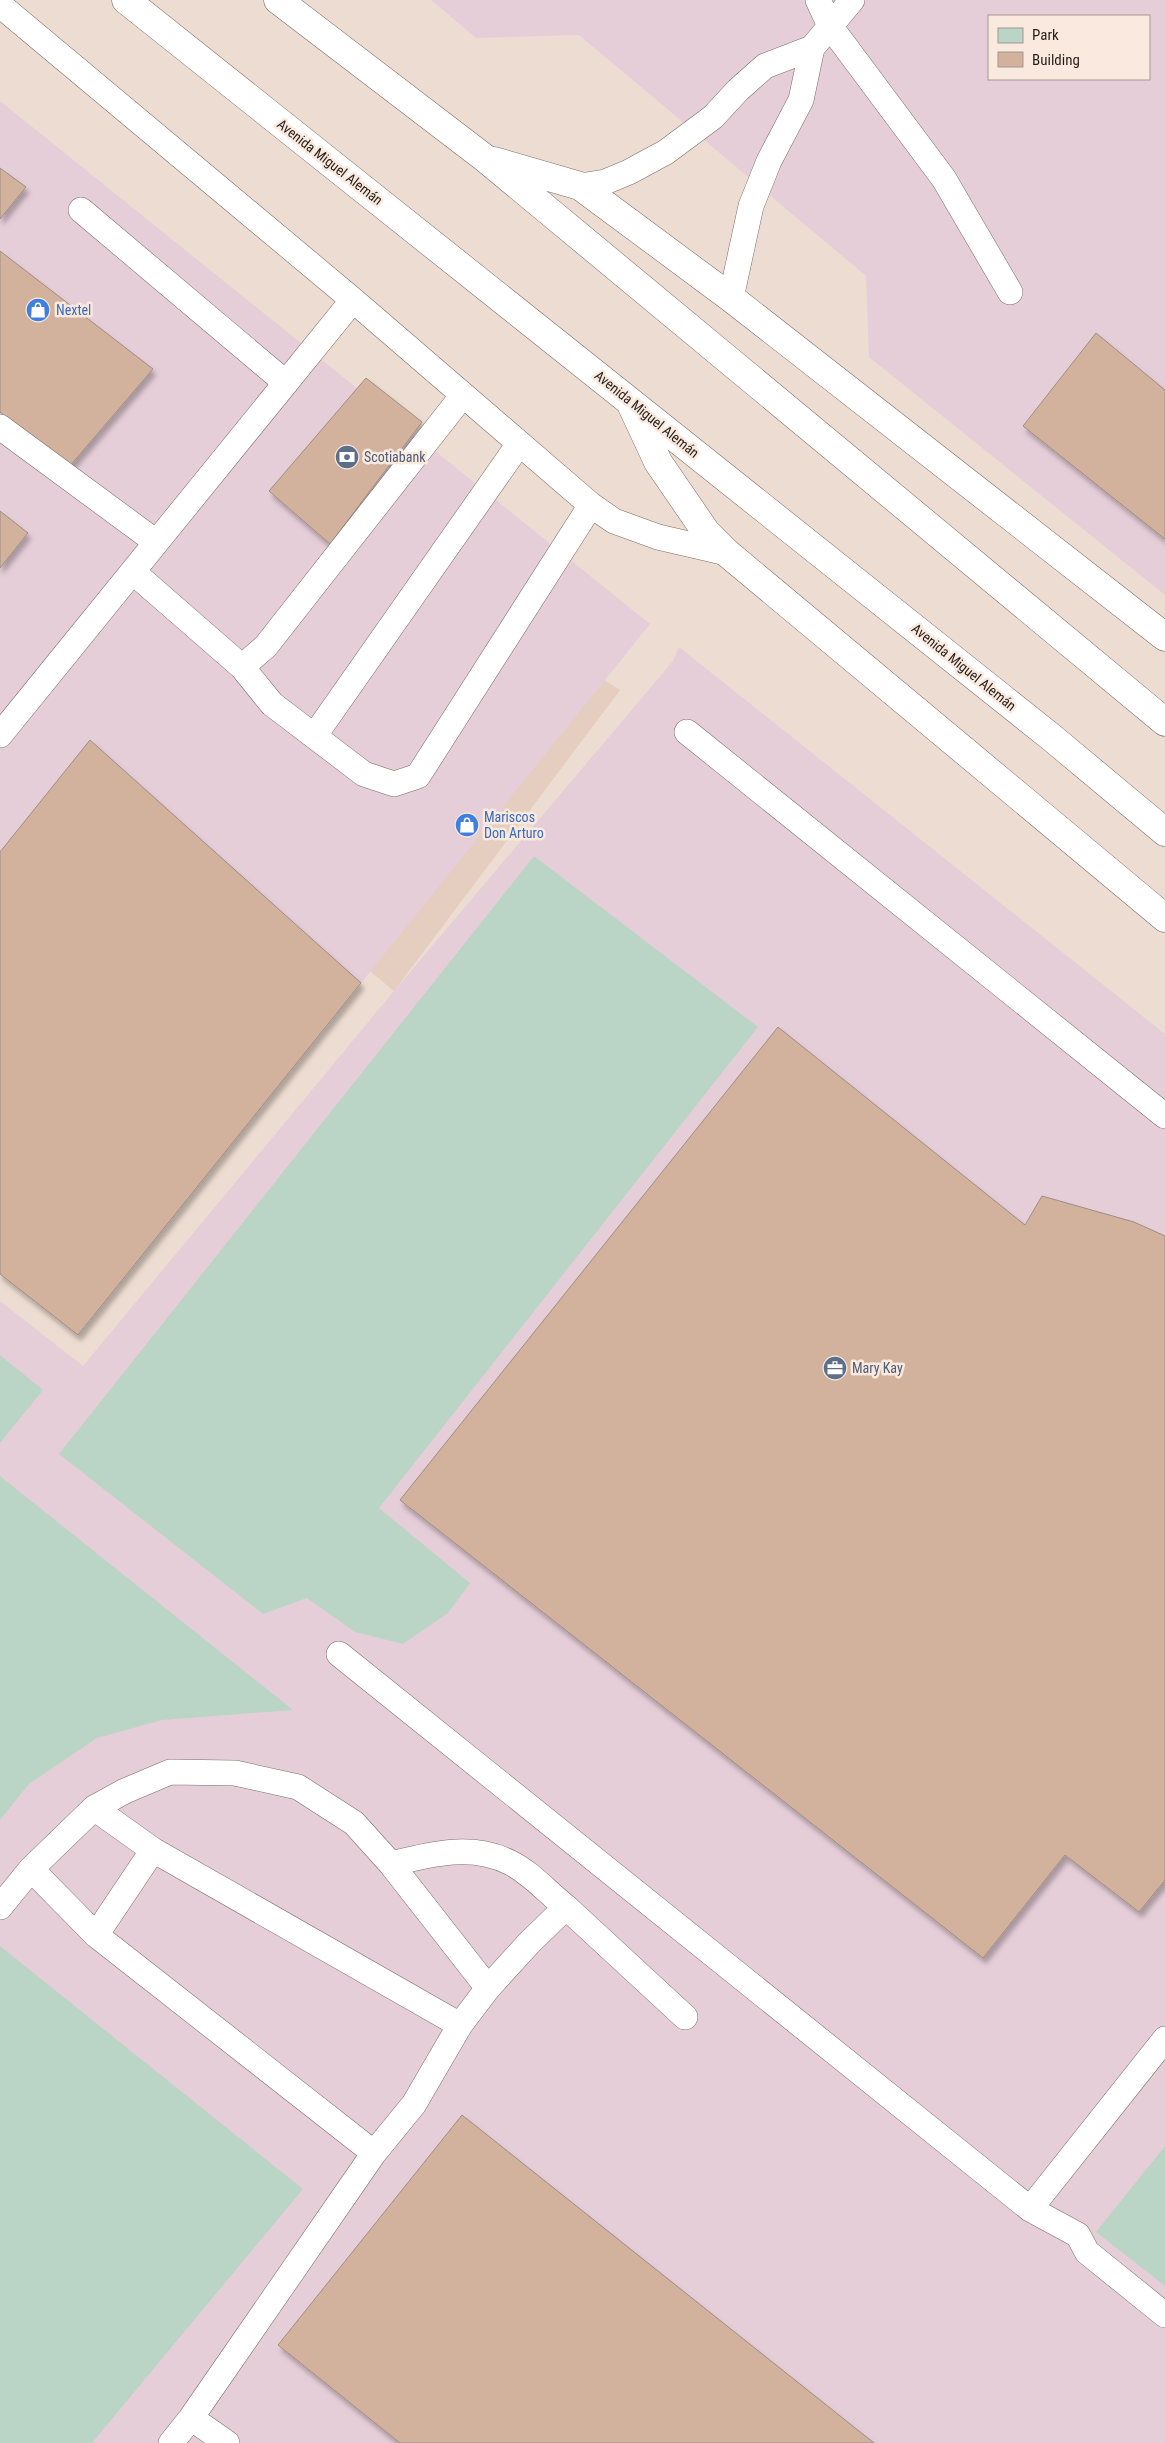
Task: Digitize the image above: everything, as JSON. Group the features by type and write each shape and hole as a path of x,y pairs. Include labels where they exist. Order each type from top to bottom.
{"highway":[{"name":"Avenida Miguel Alemán","path":"126,0 1051,737 1165,832"},
{"path":"278,0 486,159 1165,722"},
{"path":"486,159 580,186 731,298 1165,637"},
{"path":"630,400 658,462 706,532 727,554 1165,918"}],"lane":[{"path":"818,0 830,26 944,179 1010,292"},
{"path":"731,298 751,206 769,161 801,100 812,48 852,0"},
{"path":"0,5 353,300 591,504 614,521 658,537 727,554"},
{"path":"580,186 605,182 629,172 666,152 713,117 738,90 765,66 812,48"},
{"path":"81,210 286,383"},
{"path":"0,735 353,300"},
{"path":"242,667 266,646 463,396"},
{"path":"0,427 156,542"},
{"path":"315,735 519,444"},
{"path":"133,572 242,667 272,704 364,774 394,784 418,776 591,504"},
{"path":"687,732 1165,1116"},
{"path":"339,1654 1030,2209 1078,2235 1087,2252 1165,2316"},
{"path":"0,1908 31,1868 94,1808 125,1791 170,1772 235,1773 298,1787 354,1823 391,1864 488,1988"},
{"path":"94,1808 152,1850 460,2025"},
{"path":"96,1935 152,1850"},
{"path":"391,1864 434,1854 485,1852 512,1864 566,1907 685,2017"},
{"path":"31,1868 96,1935 374,2153"},
{"path":"171,2443 192,2418 374,2153 414,2104 460,2025 488,1988 566,1907"},
{"path":"1030,2209 1165,2039"},
{"path":"192,2418 227,2443"}],"shaded area":[{"path":"431,0 1165,0 1165,595 869,357 866,276 579,35 476,38"},
{"path":"0,101 650,624 78,1335 0,1274"},
{"path":"679,647 1165,1034 1165,2443 0,2443 0,1301 83,1366 394,991 673,661"},
{"path":"562,653 620,690 394,991 90,740"}],"green space":[{"path":"534,856 758,1027 379,1508 470,1583 448,1613 403,1644 355,1632 307,1598 263,1614 59,1454"},
{"path":"0,1355 43,1390 0,1443"},
{"path":"0,1476 293,1710 162,1720 97,1738 29,1784 0,1820"},
{"path":"0,1946 303,2189 92,2443 0,2443"},
{"path":"1165,2146 1165,2286 1096,2232"}],"building":[{"path":"0,168 26,187 0,219"},
{"name":"Nextel","path":"0,251 153,369 69,467 0,412"},
{"path":"1096,333 1165,390 1165,539 1023,426"},
{"name":"Scotiabank","path":"366,378 422,422 330,544 269,491"},
{"path":"0,511 28,533 0,568"},
{"path":"90,740 361,983 78,1335 0,1274 0,852"},
{"name":"Mary Kay","path":"778,1027 1025,1225 1042,1196 1134,1222 1165,1236 1165,1880 1139,1912 1065,1855 983,1958 400,1500"},
{"path":"462,2115 874,2443 400,2443 278,2345"}],"place":[{"name":"Nextel","path":"38,310"},
{"name":"Scotiabank","path":"347,457"},
{"name":"Mariscos Don Arturo","path":"467,825"},
{"name":"Mary Kay","path":"835,1368"}]}
